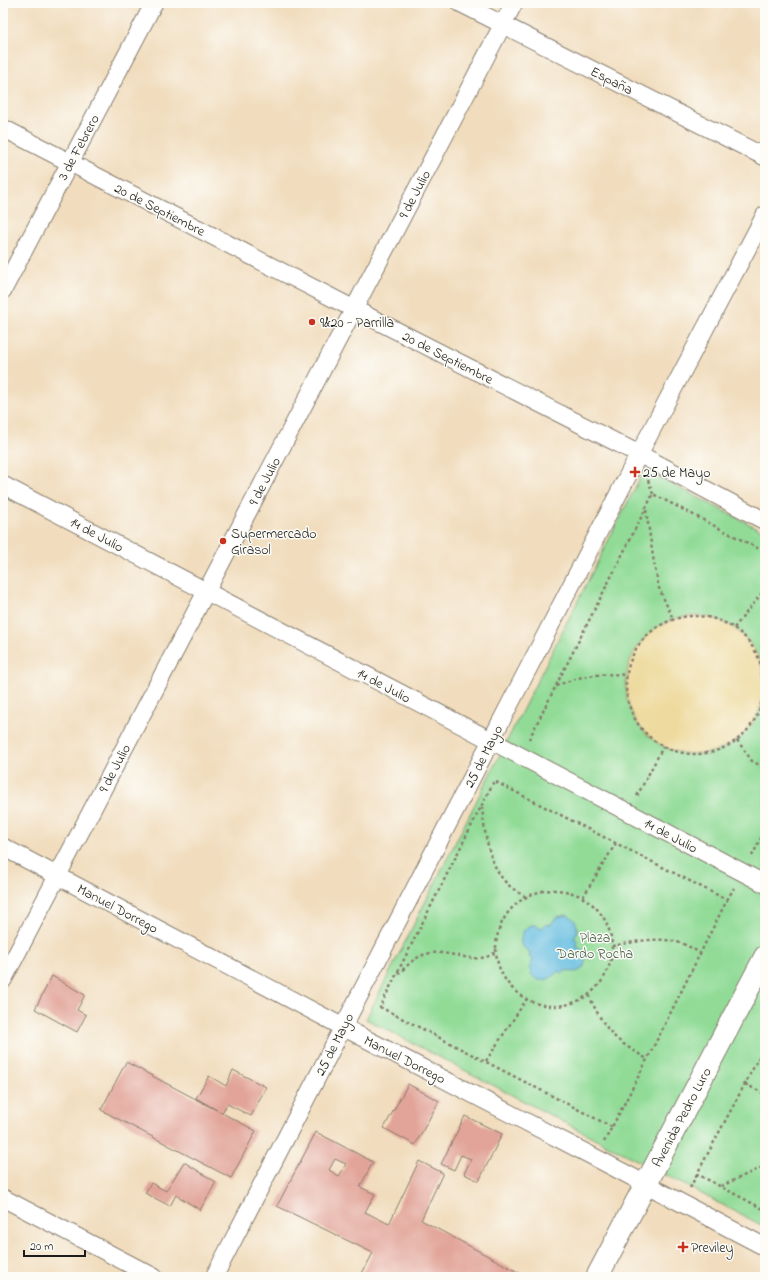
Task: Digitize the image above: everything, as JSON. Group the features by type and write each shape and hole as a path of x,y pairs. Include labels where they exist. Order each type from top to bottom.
{"main road":[{"name":"Avenida Pedro Luro","path":"597,1277 765,957"}],"street":[{"name":"3 de Febrero","path":"3,290 154,3"},
{"name":"España","path":"460,3 765,157"},
{"name":"9 de Julio","path":"3,980 514,3"},
{"name":"20 de Septiembre","path":"3,128 639,454 765,521"},
{"name":"25 de Mayo","path":"214,1277 639,454 765,215"},
{"name":"14 de Julio","path":"3,485 765,884"},
{"name":"Manuel Dorrego","path":"3,847 343,1027 765,1247"},
{"path":"3,1198 154,1277"}],"path":[{"path":"527,743 653,494 765,552"},
{"path":"646,509 659,588 673,619"},
{"path":"734,628 765,589"},
{"path":"694,616 717,619 734,628 752,645 762,668 764,692 762,705 756,718 745,734 730,746 710,753 694,755 663,747 647,735 634,718 629,706 626,694 627,675 631,660 642,642 654,629 673,619 694,616"},
{"path":"556,686 569,680 589,675 627,675"},
{"path":"737,740 752,760 765,768"},
{"path":"635,799 663,747"},
{"path":"494,781 616,843 727,900 612,1126 380,1007 494,781"},
{"path":"482,805 487,840 495,865 502,878 526,897"},
{"path":"750,858 765,830"},
{"path":"583,897 616,843"},
{"path":"548,890 566,891 583,897 596,908 606,921 612,946 612,954 608,971 599,985 589,995 572,1004 556,1007 539,1006 522,998 508,986 499,971 495,953 496,935 503,918 515,904 530,894 548,890"},
{"path":"612,946 646,940 664,940 683,944 700,953"},
{"path":"396,976 417,958 427,954 448,952 473,958 487,957 495,953"},
{"path":"589,995 600,1015 616,1037 629,1048 647,1059"},
{"path":"486,1061 526,1000"},
{"path":"765,1046 697,1174 765,1210"},
{"path":"745,1084 765,1094"},
{"path":"720,1186 765,1166"}],"green space":[{"name":"Plaza Dardo Rocha","path":"644,470 765,532 765,1227 366,1019"}],"sand":[{"path":"688,616 702,616 721,621 744,636 759,659 763,672 763,698 759,711 744,734 721,749 702,754 688,754 669,749 646,734 631,711 626,692 626,678 631,659 646,636 669,621"}],"water":[{"path":"567,915 575,921 577,931 574,938 578,943 576,946 584,951 584,966 579,971 575,972 565,970 564,973 562,973 558,971 546,980 536,979 530,971 533,960 529,957 530,952 521,945 523,932 529,926 533,925 542,928 546,924 550,925 557,917"}],"building":[{"path":"52,976 85,995 77,1010 86,1015 77,1032 35,1009"},
{"path":"126,1062 256,1131 231,1178 101,1110"},
{"path":"233,1070 266,1087 251,1116 227,1104 222,1113 196,1098 209,1076 226,1086"},
{"path":"408,1084 439,1101 415,1145 384,1128"},
{"path":"465,1116 502,1134 479,1181 464,1174 471,1159 461,1155 454,1170 441,1164"},
{"path":"316,1132 373,1162 360,1187 375,1194 365,1212 389,1224 419,1161 443,1173 421,1220 527,1277 360,1277 373,1253 277,1206","holes":["335,1159 346,1164 339,1176 329,1170"]},
{"path":"184,1162 216,1182 200,1210 176,1195 170,1206 145,1193 151,1183 166,1191"}],"place":[{"name":"9&20 - Parrilla","path":"312,322"},
{"name":"25 de Mayo","path":"635,472"},
{"name":"Supermercado Girasol","path":"223,541"},
{"name":"Previley","path":"683,1247"}]}
